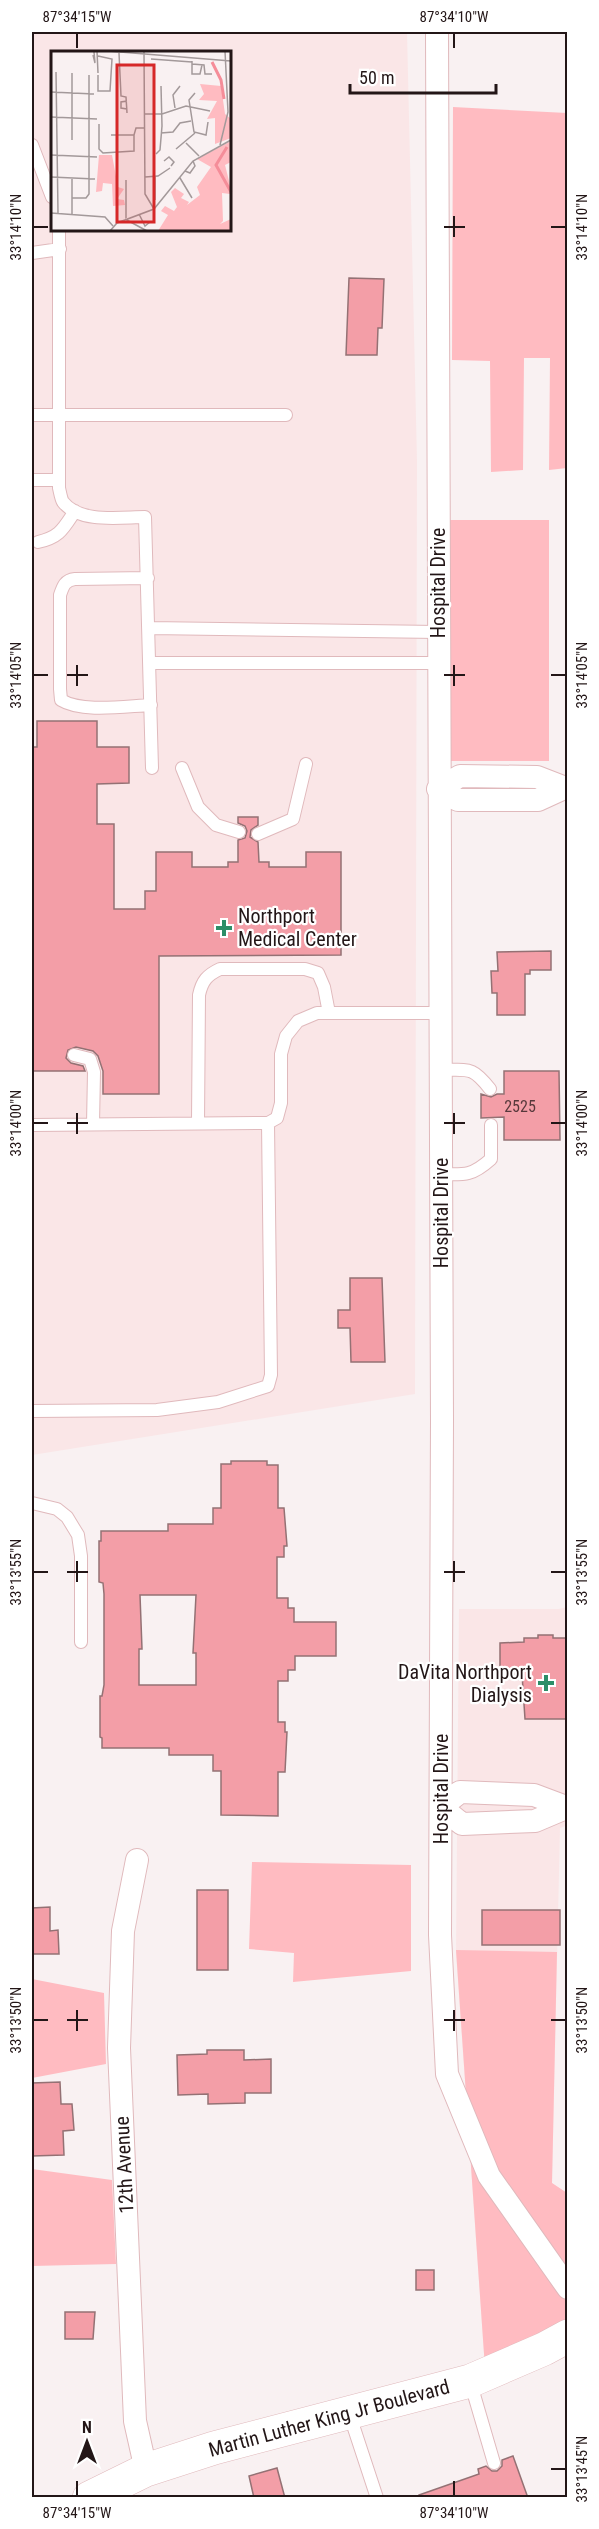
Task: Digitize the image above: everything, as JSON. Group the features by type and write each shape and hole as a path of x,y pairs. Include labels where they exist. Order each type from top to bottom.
{"main road":[{"name":"Martin Luther King Jr Boulevard","path":"89,2498 214,2448 470,2380 544,2349 567,2336"}],"street":[{"name":"Hospital Drive","path":"437,32 438,789 441,1070 440,1935 447,2074 489,2176 567,2288"},
{"path":"438,789 458,800 538,800 565,789"},
{"path":"460,1792 534,1795 567,1807 535,1821 462,1824 441,1807 460,1792"},
{"name":"12th Avenue","path":"130,2481 135,2421 119,2048 123,1931 137,1860"}],"lane":[{"path":"32,146 51,194"},
{"path":"59,231 59,480 63,502 75,511 103,517 146,517 153,768"},
{"path":"32,253 60,249"},
{"path":"32,415 286,415"},
{"path":"32,480 59,480"},
{"path":"38,542 53,538 61,532 75,511"},
{"path":"148,578 75,579 63,585 60,595 60,689 61,700 69,705 84,707 151,705"},
{"path":"150,628 438,632"},
{"path":"150,663 438,663"},
{"path":"258,834 292,819 306,764"},
{"path":"182,768 198,807 216,825 238,832"},
{"path":"198,1123 199,999 201,985 208,974 220,969 305,969 318,973 324,987 329,1012"},
{"path":"32,1125 268,1123 277,1118 281,1103 280,1053 286,1036 298,1021 317,1012 439,1014"},
{"path":"74,1055 90,1059 94,1072 93,1124"},
{"path":"441,1070 468,1070 477,1073 490,1089"},
{"path":"32,1411 157,1410 218,1402 268,1386 271,1375 268,1123"},
{"path":"440,1174 467,1175 491,1159 491,1125"},
{"path":"32,1503 57,1509 67,1518 78,1535 81,1556 81,1642"},
{"path":"470,2380 494,2463"},
{"path":"349,2412 377,2498"}],"shaded area":[{"name":"Northport Medical Center","path":"32,32 407,32 417,461 415,1394 32,1455"},
{"path":"453,107 567,113 567,468 549,470 550,358 524,358 523,470 491,472 490,361 452,360"},
{"path":"437,520 549,520 549,761 438,761"},
{"path":"567,1607 568,1825 560,1828 552,2183 567,2193 485,2368 456,1953 459,1609 559,1609"},
{"path":"252,1862 411,1865 411,1971 293,1982 294,1953 249,1949"},
{"path":"456,1950 557,1952 552,2183 567,2193 567,2341 485,2368"},
{"path":"32,1979 104,1993 106,2064 32,2078"},
{"path":"32,2169 112,2180 116,2264 32,2266"}],"building":[{"path":"349,278 384,279 382,328 378,328 377,355 346,355"},
{"path":"37,721 97,721 97,747 129,747 129,783 97,784 97,824 114,824 114,909 145,909 145,891 156,891 156,852 192,852 192,867 228,867 228,862 238,862 238,840 245,838 247,831 245,826 238,823 238,817 258,817 258,825 251,830 250,837 258,842 259,862 269,862 269,867 306,867 306,852 341,852 341,955 159,956 159,1094 103,1094 103,1071 98,1056 93,1051 76,1047 68,1050 66,1058 71,1063 83,1066 85,1071 32,1071 32,791 33,747 37,747"},
{"path":"551,951 551,970 530,970 530,974 525,974 525,1015 497,1015 497,993 492,993 491,971 498,971 497,952"},
{"path":"504,1071 559,1071 560,1140 504,1140 504,1117 481,1118 481,1094 491,1097 504,1094"},
{"path":"350,1278 382,1278 385,1362 351,1362 350,1328 338,1328 338,1310 350,1310"},
{"path":"231,1461 267,1461 267,1465 278,1465 278,1508 284,1508 287,1546 284,1546 284,1557 277,1557 277,1598 288,1598 288,1608 294,1608 294,1622 336,1622 336,1656 295,1656 295,1670 288,1670 288,1681 278,1681 278,1722 285,1722 285,1732 287,1732 285,1772 278,1772 278,1816 221,1815 221,1771 213,1771 213,1755 169,1755 169,1748 102,1748 100,1737 100,1696 102,1696 104,1685 104,1594 103,1583 99,1582 101,1531 168,1531 168,1524 213,1524 213,1508 221,1508 221,1464 231,1464","holes":["140,1595 196,1595 193,1653 196,1653 196,1685 139,1685 139,1649 142,1649"]},
{"name":"DaVita Northport Dialysis","path":"538,1635 567,1638 567,1719 525,1719 522,1674 500,1675 500,1643 524,1642 524,1638 538,1638"},
{"path":"197,1890 228,1890 228,1970 197,1970"},
{"path":"50,1907 50,1931 58,1930 59,1954 32,1954 32,1908"},
{"path":"482,1910 560,1910 560,1945 482,1945"},
{"path":"207,2050 244,2050 244,2060 271,2059 271,2093 245,2093 245,2103 208,2104 208,2094 178,2095 177,2055 207,2054"},
{"path":"60,2082 61,2104 72,2104 74,2130 63,2131 64,2155 32,2156 32,2083"},
{"path":"416,2270 434,2270 434,2290 416,2290"},
{"path":"65,2312 95,2312 93,2339 65,2339"},
{"path":"513,2456 528,2498 420,2498 419,2495 479,2474 478,2469 486,2466 492,2471 497,2471 502,2466 502,2460"},
{"path":"277,2468 285,2498 254,2498 249,2476"}],"place":[{"name":"Northport Medical Center","path":"224,928"},
{"name":"DaVita Northport Dialysis","path":"546,1683"}]}
